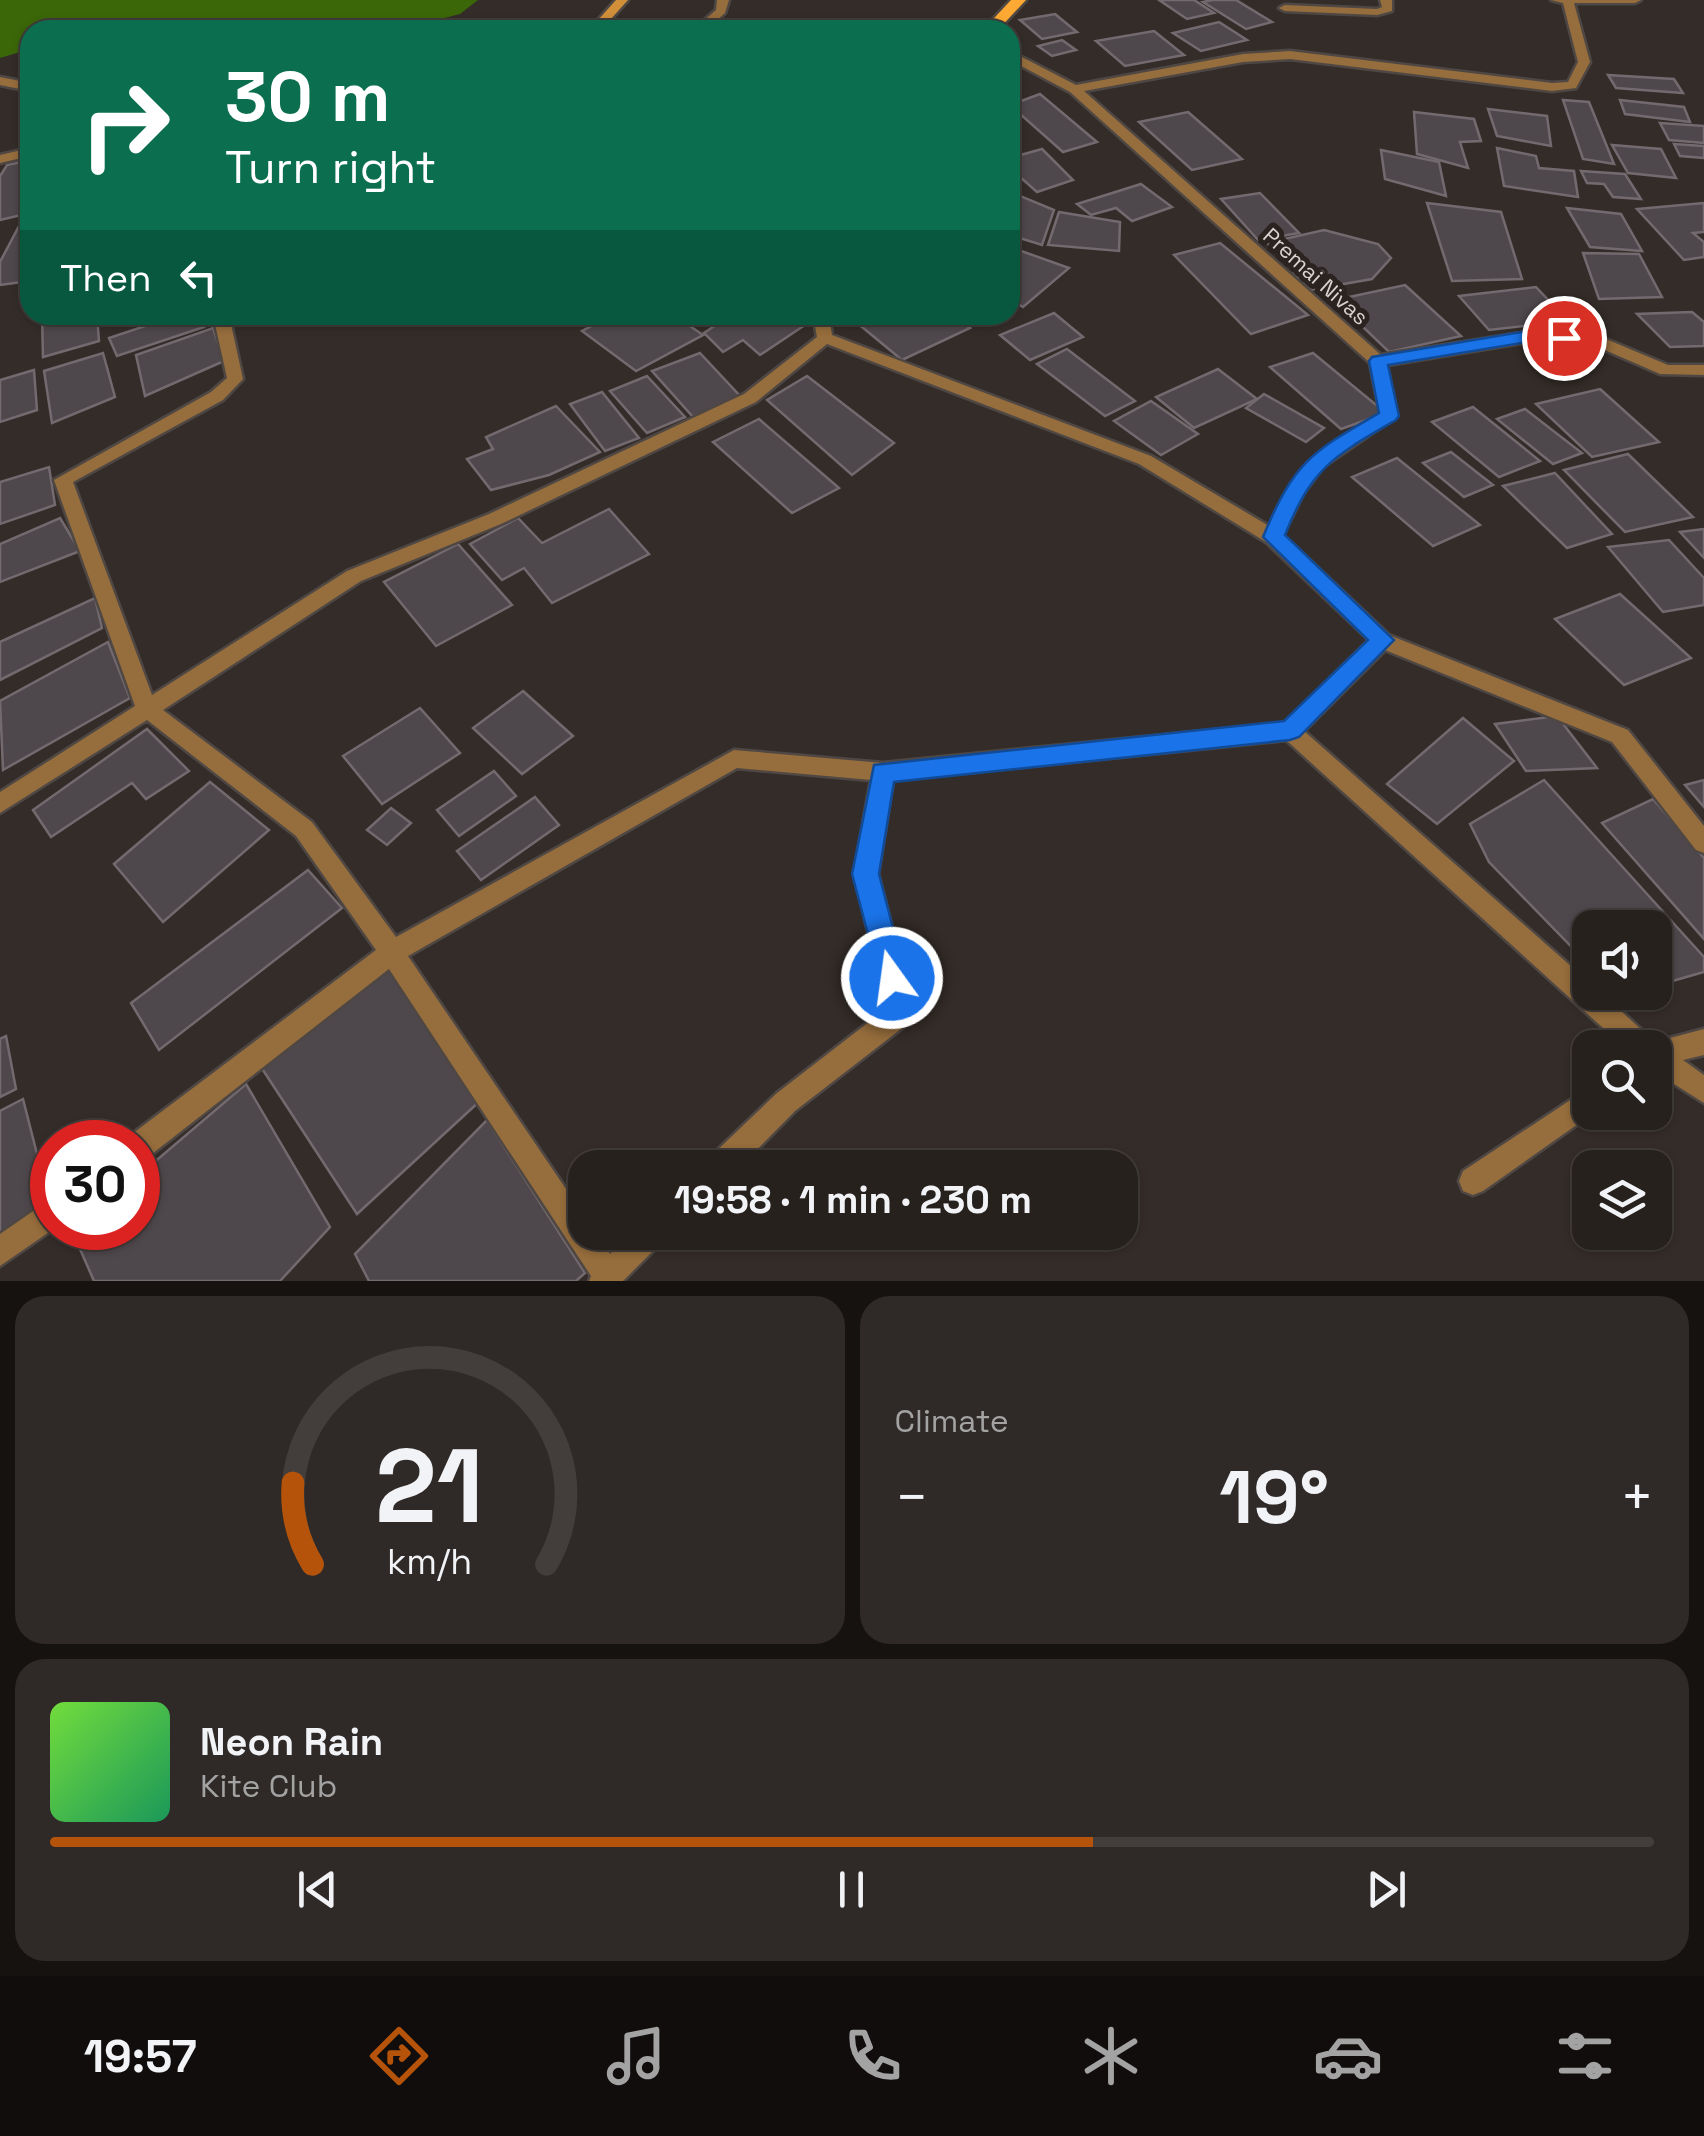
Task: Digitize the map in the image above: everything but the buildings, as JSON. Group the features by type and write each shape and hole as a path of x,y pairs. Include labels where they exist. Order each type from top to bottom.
{"main road":[{"path":"603,20 622,0"},
{"path":"1000,20 1019,0"}],"street":[{"path":"710,20 721,11 723,0"},
{"path":"1284,8 1378,12 1388,9 1386,0"},
{"path":"1074,89 1243,58 1290,55 1552,88 1572,85 1584,62 1562,1 1635,0"},
{"name":"Premai Nivas","path":"1020,60 1074,89 1378,361 1534,336 1594,339 1666,370 1704,370"},
{"path":"223,325 235,379 216,396 64,480 147,709 304,829 392,952 605,1278 634,1250"},
{"path":"822,325 824,338"},
{"path":"0,804 354,576 496,519 750,398 824,338"},
{"path":"824,338 1145,460 1274,537 1382,640 1620,736 1704,843"},
{"path":"1274,537 1292,491 1325,452 1389,416 1378,361"},
{"path":"160,1129 392,952 734,759 883,772 1290,730 1382,640"},
{"path":"1290,730 1624,1030"},
{"path":"737,1150 786,1102 901,1012 866,874 883,772"},
{"path":"1672,1051 1704,1042"},
{"path":"1672,1068 1704,1090"},
{"path":"1473,1181 1572,1112"},
{"path":"0,1252 30,1229"}],"green space":[{"path":"0,0 478,0 460,14 437,20 20,20 20,52 0,58"}],"route":[{"path":"892,978 866,874 883,772 1290,730 1382,640 1274,537 1292,491 1325,452 1389,416 1378,361 1534,336 1564,338"}]}
